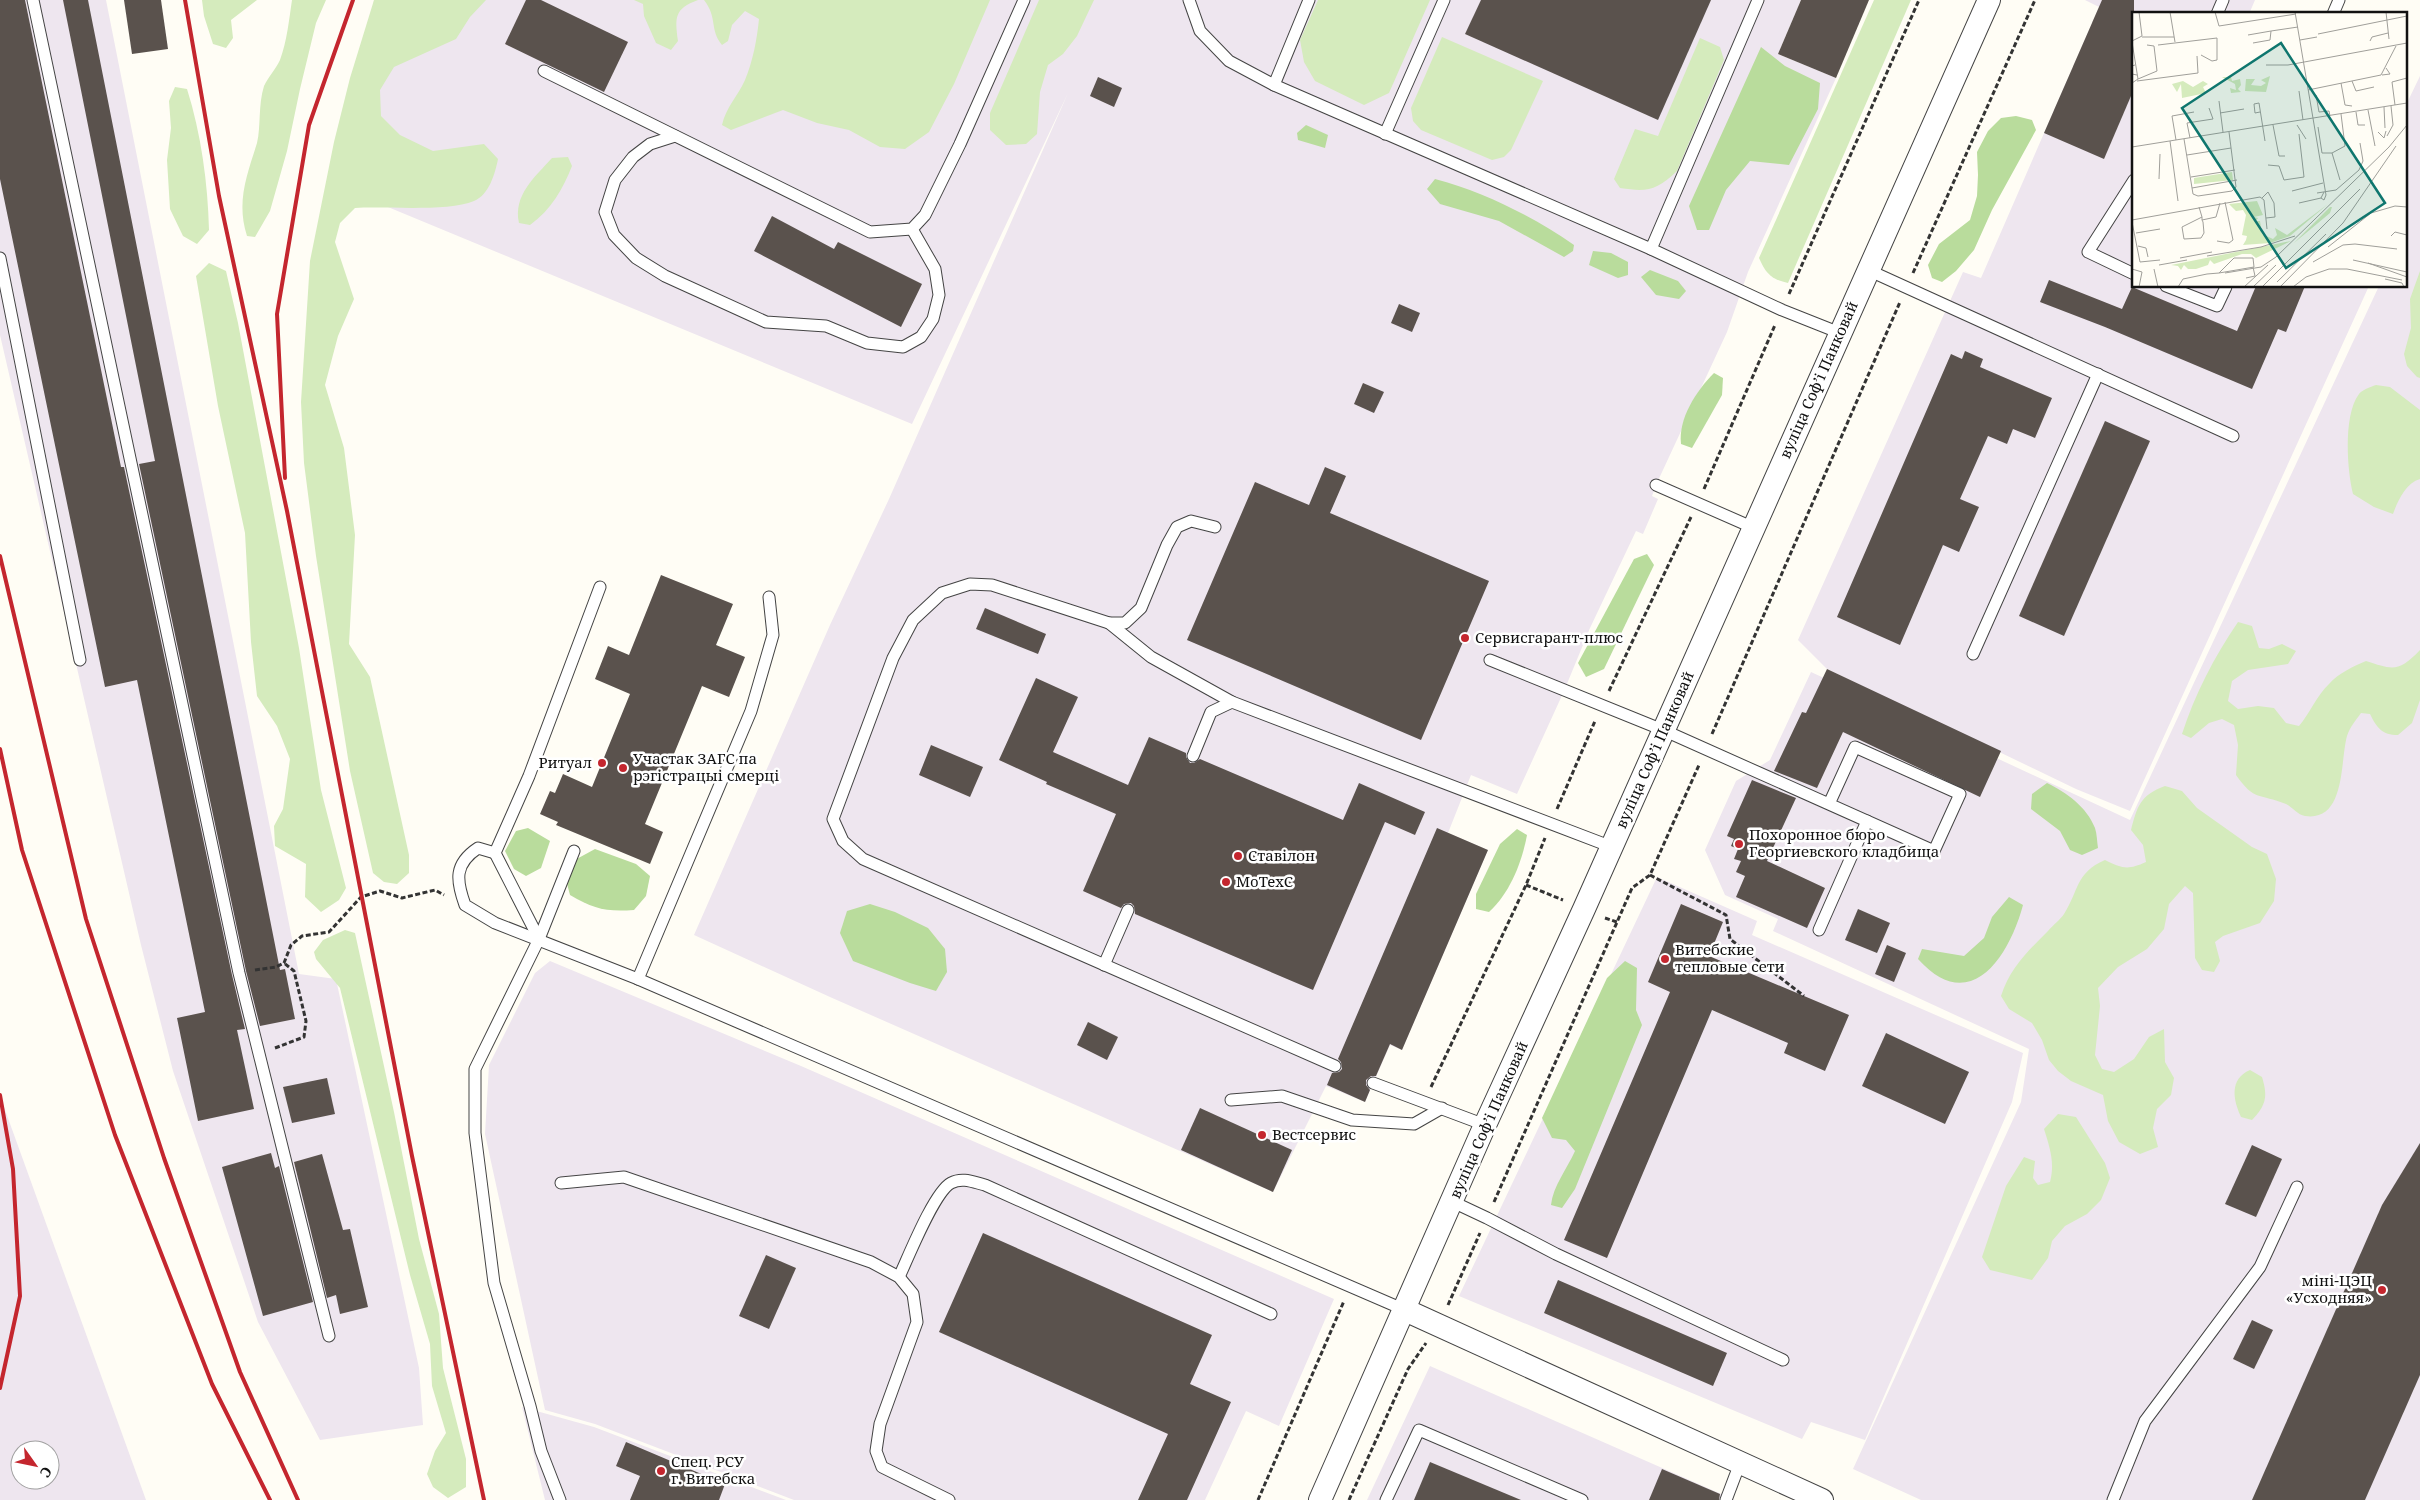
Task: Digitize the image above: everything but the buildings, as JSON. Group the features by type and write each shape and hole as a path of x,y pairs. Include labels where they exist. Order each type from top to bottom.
{"street":[{"name":"вуліца Софʼі Панковай","path":"1320,1500 1453,1202 1485,1125 1612,847 1989,0"},
{"path":"1405,1310 1822,1500"}],"lane":[{"path":"33,0 239,972 329,1336"},
{"path":"544,71 870,232 912,229 925,215 960,144 1024,0"},
{"path":"1189,0 1200,31 1229,61 1274,85 1651,250 1782,310 1840,333"},
{"path":"1274,85 1309,0"},
{"path":"1385,134 1444,0"},
{"path":"1651,250 1758,0"},
{"path":"2218,12 2223,0"},
{"path":"2334,12 2339,0"},
{"path":"675,136 644,149 633,157 615,180 605,212 614,236 636,258 665,276 766,322 826,326 867,343 903,347 921,336 933,319 939,295 935,269 912,229"},
{"path":"2132,183 2088,252 2132,273"},
{"path":"0,258 80,660"},
{"path":"1868,270 2233,436"},
{"path":"2171,288 2217,306 2226,288"},
{"path":"1973,654 2098,374"},
{"path":"1656,485 1754,528"},
{"path":"1108,623 1126,622 1141,608 1167,545 1177,527 1191,521 1215,527"},
{"path":"1335,1066 863,858 843,841 833,819 893,658 913,620 942,593 970,584 992,585 1108,623 1151,657 1232,702 1612,847"},
{"path":"495,853 529,776 600,587"},
{"path":"638,979 751,711 773,635 769,597"},
{"path":"1490,660 1663,730 1934,851 1960,794 1855,747 1829,804"},
{"path":"1193,756 1211,712 1232,702"},
{"path":"1819,930 1867,821"},
{"path":"539,939 495,853 478,848 466,856 457,882 465,905 495,923 638,979 1405,1310"},
{"path":"560,1500 541,1451 530,1406 494,1283 475,1133 475,1069 539,939 574,851"},
{"path":"1104,965 1128,910"},
{"path":"1373,1083 1485,1125"},
{"path":"1231,1100 1282,1096 1352,1120 1414,1124 1442,1108"},
{"path":"561,1183 624,1177 871,1262 899,1277 913,1294 917,1322 880,1424 876,1451 882,1466 949,1500"},
{"path":"899,1277 935,1201 950,1183 965,1180 985,1186 1271,1314"},
{"path":"2113,1500 2146,1421 2260,1267 2297,1187"},
{"path":"1453,1202 1556,1254 1783,1360"},
{"path":"1386,1500 1419,1430 1582,1500"},
{"path":"1726,1500 1740,1463"}],"path":[{"path":"1424,1101 1526,885 1550,824 1602,706 1698,503 1919,0"},
{"path":"1650,875 1726,915 1730,939 1804,996"},
{"path":"1526,885 1563,900"},
{"path":"239,972 276,967 284,963 291,945 302,936 329,932 361,897 380,891 402,898 435,890 465,905"},
{"path":"1600,915 1617,922"},
{"path":"260,1053 304,1037 306,1021 294,971 284,963"},
{"path":"1258,1500 1350,1286"}],"shaded area":[{"path":"0,0 106,0 299,974 336,979 419,1368 423,1425 320,1440 258,1322 173,1071 141,945 0,335"},
{"path":"374,0 1801,0 1778,54 1836,78 1748,272 1727,332 1656,485 1652,496 1658,499 1643,534 1636,531 1590,628 1564,691 1517,794 1471,775 1448,833 1488,850 1402,1050 1390,1045 1365,1102 1326,1086 1273,1192 694,935 830,625 889,499 1068,93 912,424 342,188"},
{"path":"2085,0 2255,0 2250,12 2132,12 2132,288 2368,288 2130,811 2076,789 1827,669 1798,640 1963,272 1981,278 2099,7"},
{"path":"2420,76 2420,1500 1921,1500 1853,1469 2021,1102 2029,1049 1773,931 1778,919 1725,895 1705,850 1736,781 1770,760 1811,672 2130,820 2378,288 2408,288 2408,101"},
{"path":"1657,877 1757,921 1752,935 2023,1053 2012,1102 1865,1440 1811,1422 1802,1439 1459,1296"},
{"path":"550,961 801,1066 1334,1299 1279,1426 1246,1411 1205,1500 794,1500 595,1424 545,1410 485,1134 489,1065 535,973"},
{"path":"0,1096 146,1500 0,1500"},
{"path":"1430,1366 1735,1500 1367,1500"},
{"path":"522,1407 594,1427 786,1500 545,1500"}],"green space":[{"path":"202,0 257,0 231,20 233,38 226,48 213,44 204,16"},
{"path":"292,0 326,0 316,23 287,151 270,211 255,237 247,236 243,212 244,189 257,143 262,93 282,53"},
{"path":"374,0 486,0 470,17 456,39 394,67 380,90 381,116 400,135 433,151 484,144 498,159 493,177 487,189 484,194 474,201 433,208 355,208 340,223 335,242 354,299 338,336 325,385 344,448 355,535 349,644 370,677 409,855 409,873 397,884 384,882 373,873 350,771 316,556 304,463 301,402 310,261 334,142 350,78"},
{"path":"634,0 698,0 690,3 680,11 676,26 678,41 671,50 656,43 644,16 643,4"},
{"path":"704,0 990,0 954,84 929,132 905,149 880,147 849,130 817,123 783,110 731,130 722,125 726,113 748,73 759,19 745,11 732,25 728,41 722,45 716,34 711,12"},
{"path":"1039,0 1094,0 1077,36 1063,54 1048,65 1040,92 1037,134 1026,144 1006,145 990,130 990,113"},
{"path":"1318,0 1430,0 1389,93 1364,105 1315,81 1304,62 1300,40"},
{"path":"1874,0 1911,0 1788,283 1773,278 1764,268 1759,258"},
{"path":"1442,37 1543,81 1511,150 1504,157 1492,160 1421,130 1413,121 1411,108"},
{"path":"1700,38 1720,47 1724,60 1677,171 1663,183 1651,188 1637,190 1620,188 1614,179 1635,129 1658,136"},
{"path":"1761,47 1785,66 1820,83 1818,109 1789,165 1750,161 1726,190 1709,230 1697,230 1689,206"},
{"path":"175,87 187,89 203,159 209,230 197,244 183,236 170,209 167,160 171,128 169,101"},
{"path":"2016,116 2032,120 2036,130 1992,210 1974,250 1956,271 1942,282 1932,278 1928,265 1939,244 1970,220 1977,196 1977,152 1988,131 2001,118"},
{"path":"1306,125 1328,135 1325,148 1298,140 1297,133"},
{"path":"568,157 572,166 565,183 550,206 530,225 519,223 519,204 527,187 552,158"},
{"path":"1435,179 1453,184 1507,206 1541,224 1574,245 1573,251 1564,257 1499,221 1440,204 1427,189"},
{"path":"1593,251 1611,253 1628,262 1628,275 1618,278 1589,265"},
{"path":"209,263 226,271 238,323 299,648 321,790 346,888 339,900 321,912 305,897 306,864 275,846 274,826 283,809 290,759 277,726 257,696 251,642 245,533 218,406 196,276"},
{"path":"1650,270 1678,281 1686,291 1679,299 1656,295 1641,277"},
{"path":"2420,271 2420,378 2407,366 2404,354 2411,328 2410,299"},
{"path":"1714,373 1723,378 1722,395 1692,448 1681,444 1682,425 1685,415 1701,388"},
{"path":"2376,385 2390,387 2420,410 2420,479 2407,488 2393,514 2374,507 2353,494 2349,471 2348,429 2350,415 2359,394"},
{"path":"1647,554 1654,565 1604,669 1586,677 1578,663 1634,559"},
{"path":"2238,622 2252,626 2259,648 2269,649 2282,644 2296,651 2288,664 2248,670 2232,681 2228,701 2238,709 2258,706 2274,708 2286,723 2299,726 2325,688 2341,673 2366,661 2389,667 2401,666 2420,650 2420,700 2412,723 2398,735 2392,735 2381,730 2370,714 2361,713 2347,736 2339,788 2334,800 2328,810 2318,815 2305,816 2297,813 2286,804 2258,796 2242,784 2236,775 2238,745 2234,725 2222,719 2209,723 2191,738 2182,734 2206,676"},
{"path":"2047,783 2075,801 2087,813 2095,828 2098,848 2082,855 2070,850 2060,831 2031,809 2032,794"},
{"path":"2165,786 2182,791 2197,808 2252,847 2267,854 2276,879 2274,901 2260,923 2223,936 2215,942 2220,961 2214,972 2202,970 2195,958 2193,893 2185,886 2169,904 2164,929 2147,949 2118,967 2098,988 2100,1006 2095,1055 2102,1069 2114,1072 2134,1059 2149,1037 2164,1029 2165,1062 2174,1078 2171,1095 2157,1109 2153,1128 2158,1147 2140,1154 2119,1142 2108,1121 2103,1095 2071,1081 2058,1071 2049,1060 2042,1040 2032,1023 2009,1009 2001,996 2009,977 2020,960 2061,918 2069,906 2079,883 2088,871 2105,860 2126,867 2146,862 2143,845 2131,830 2141,803 2150,793"},
{"path":"528,828 550,841 541,868 526,876 514,869 505,851 516,831"},
{"path":"1517,829 1527,835 1522,856 1509,886 1489,912 1476,909 1476,894 1500,844"},
{"path":"595,849 636,864 650,876 646,896 634,910 600,909 570,895 566,880 573,861"},
{"path":"2009,897 2023,905 2017,925 2008,944 1985,973 1970,981 1954,982 1937,975 1918,959 1922,949 1964,956 1984,938 1992,917"},
{"path":"870,904 895,912 928,928 945,949 947,972 936,991 853,961 840,933 847,911"},
{"path":"345,930 355,933 394,1112 419,1239 439,1314 443,1368 466,1459 466,1487 448,1498 433,1487 427,1474 435,1451 446,1433 432,1386 430,1344 410,1275 340,988 316,959 314,952 323,940"},
{"path":"1625,961 1637,968 1636,1010 1642,1025 1575,1189 1562,1208 1551,1205 1557,1184 1575,1151 1566,1140 1552,1138 1542,1118 1607,978"},
{"path":"2250,1070 2262,1077 2265,1090 2263,1105 2252,1120 2241,1117 2235,1097 2236,1084 2243,1074"},
{"path":"2058,1114 2076,1117 2105,1163 2110,1178 2101,1200 2087,1214 2065,1226 2052,1241 2048,1258 2032,1280 1990,1270 1982,1257 2006,1186 2024,1157 2035,1161 2033,1178 2038,1185 2050,1182 2052,1162 2044,1129"}],"railway":[{"path":"185,0 219,196 287,511 412,1156 484,1500"},
{"path":"285,478 277,314 309,125 353,0"},
{"path":"0,556 86,919 164,1158 240,1372 298,1500"},
{"path":"0,749 22,850 115,1135 212,1384 270,1500"},
{"path":"0,1095 13,1169 20,1296 0,1388"}],"place":[{"name":"Сервисгарант-плюс","path":"1465,638"},
{"name":"Ритуал","path":"602,763"},
{"name":"Участак ЗАГС па рэгістрацыі смерці","path":"623,768"},
{"name":"Похоронное бюро Георгиевского кладбища","path":"1739,844"},
{"name":"Ставілон","path":"1238,856"},
{"name":"MoTexC","path":"1226,882"},
{"name":"Витебские тепловые сети","path":"1665,959"},
{"name":"Вестсервис","path":"1262,1135"},
{"name":"міні-ЦЭЦ «Усходняя»","path":"2382,1290"},
{"name":"Спец. РСУ г. Витебска","path":"661,1471"}]}
